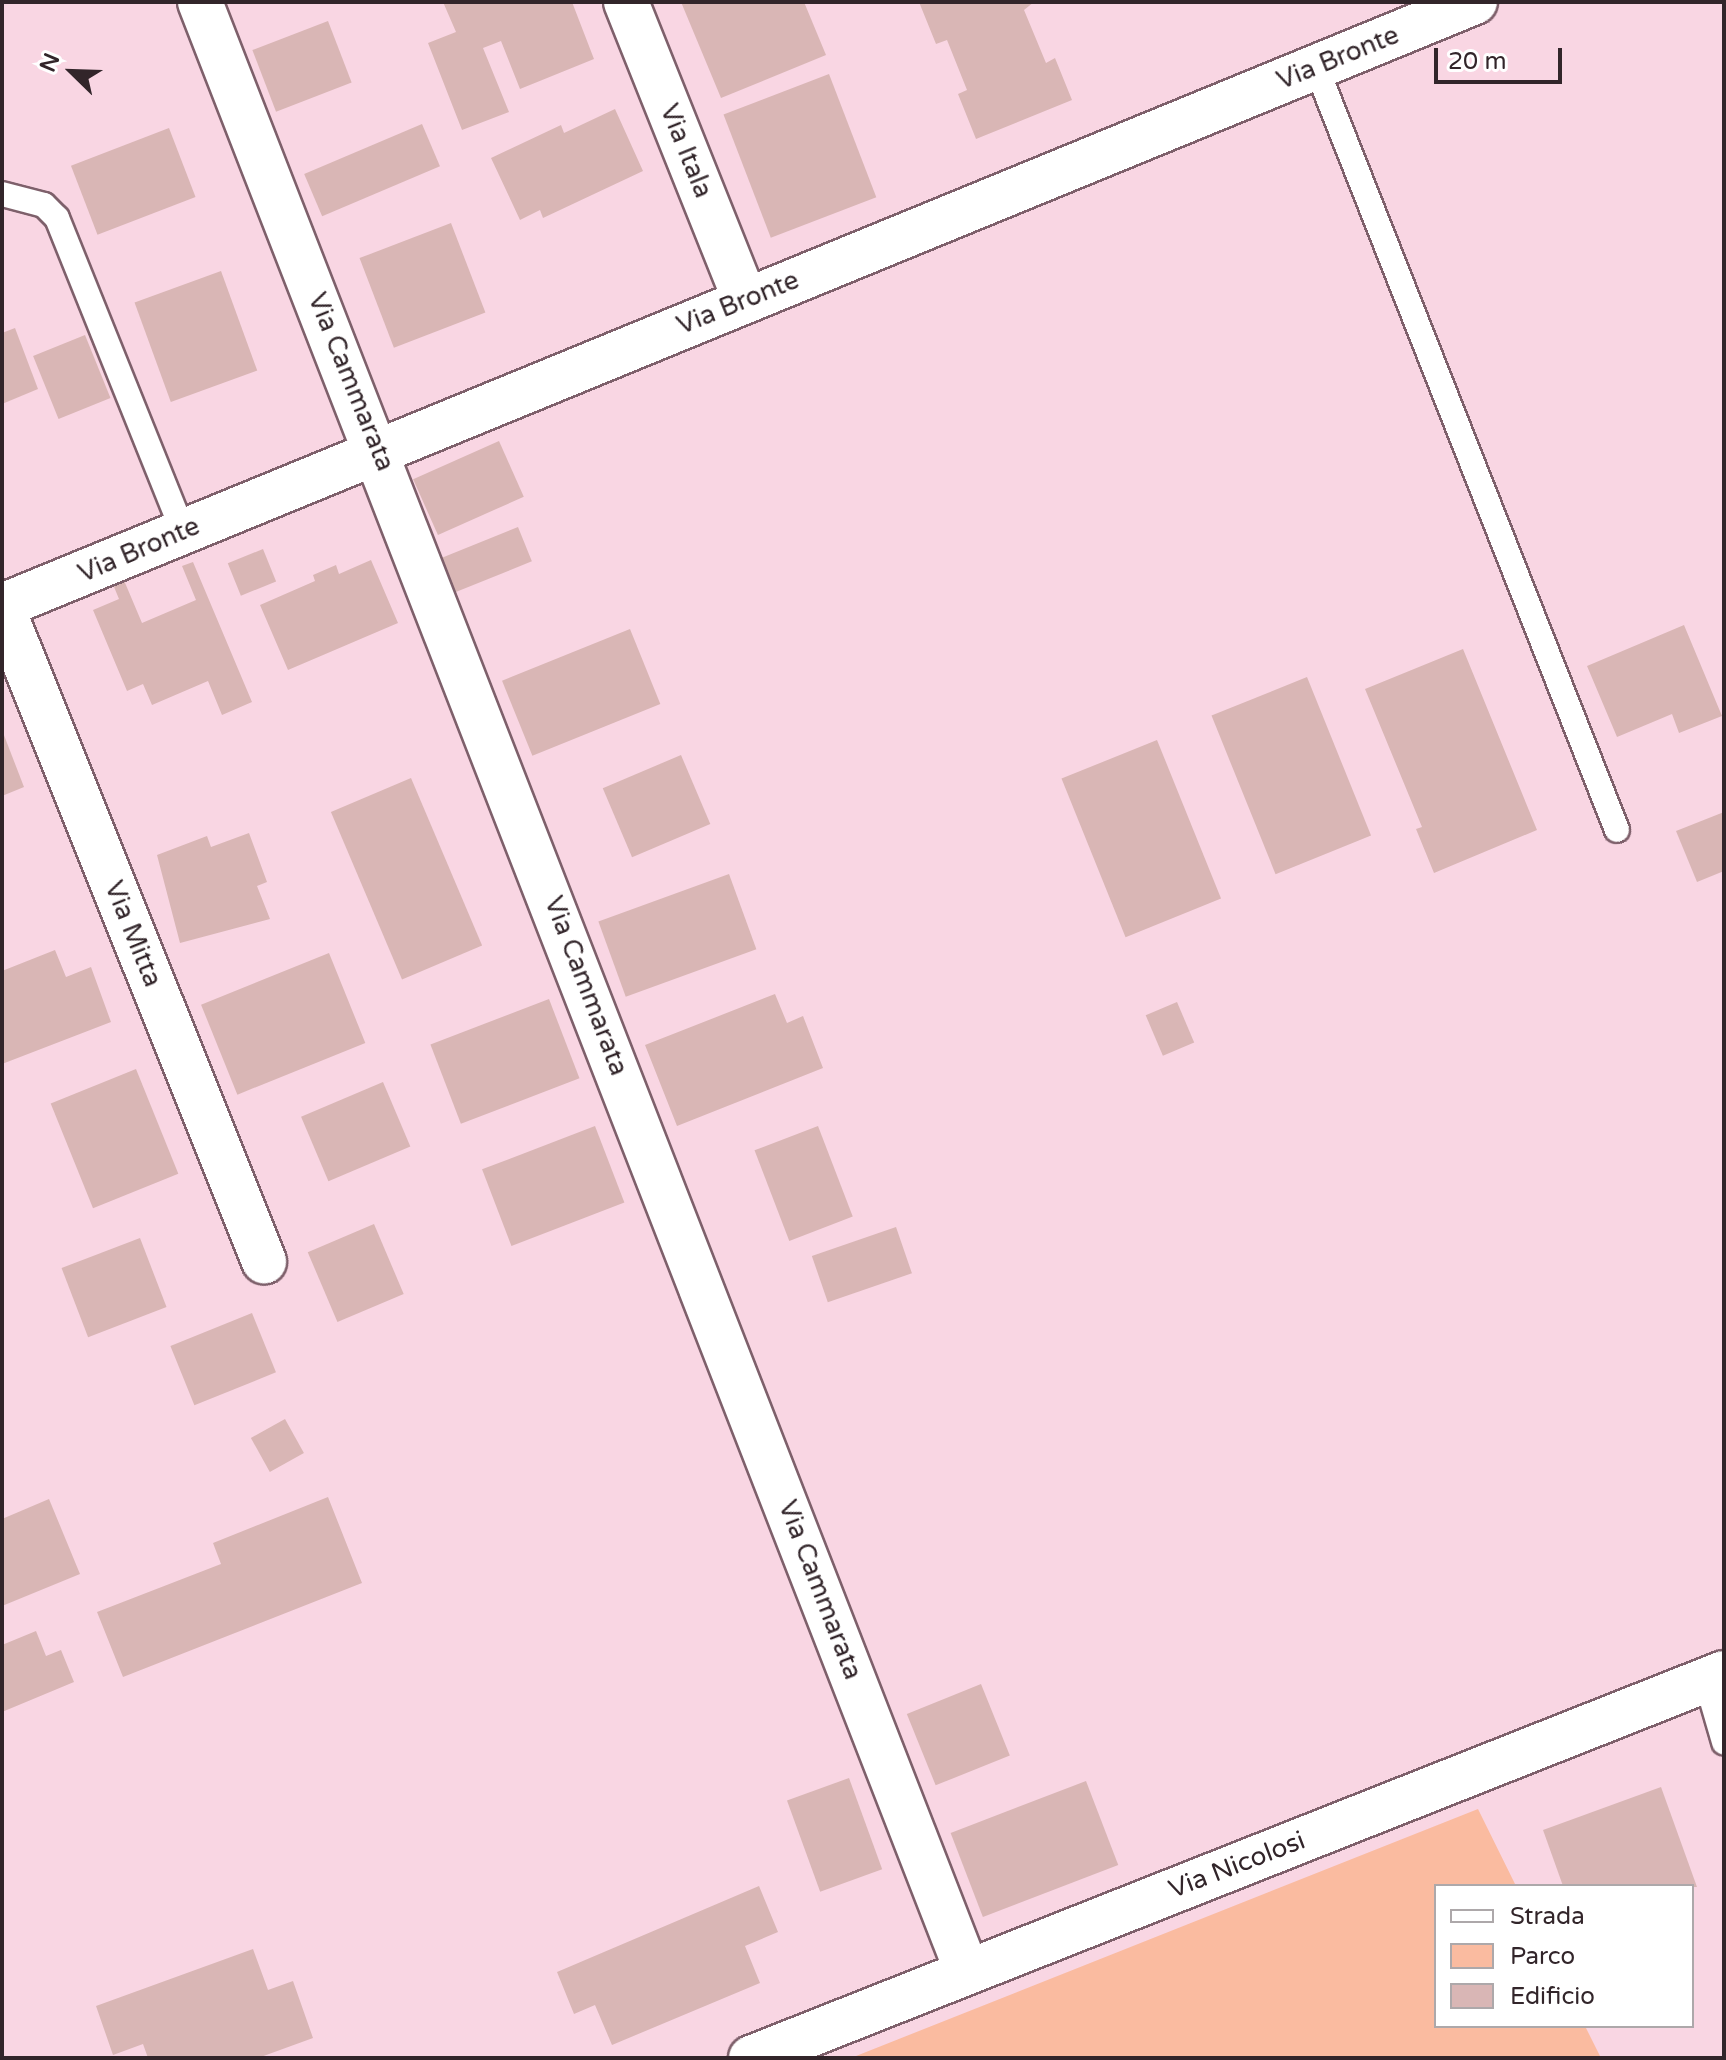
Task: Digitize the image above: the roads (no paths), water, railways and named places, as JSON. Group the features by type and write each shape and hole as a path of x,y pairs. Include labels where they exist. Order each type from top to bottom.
{"street":[{"name":"Via Cammarata","path":"200,2 378,450 967,1971"},
{"name":"Via Itala","path":"626,2 745,299"},
{"name":"Via Bronte","path":"2,607 745,299 1475,2"},
{"name":"Via Mitta","path":"2,607 264,1261"},
{"name":"Via Nicolosi","path":"751,2058 1715,1677"}],"lane":[{"path":"1316,67 1617,830"},
{"path":"2,194 44,205 57,218 183,531"},
{"path":"1715,1677 1724,1742"}]}
